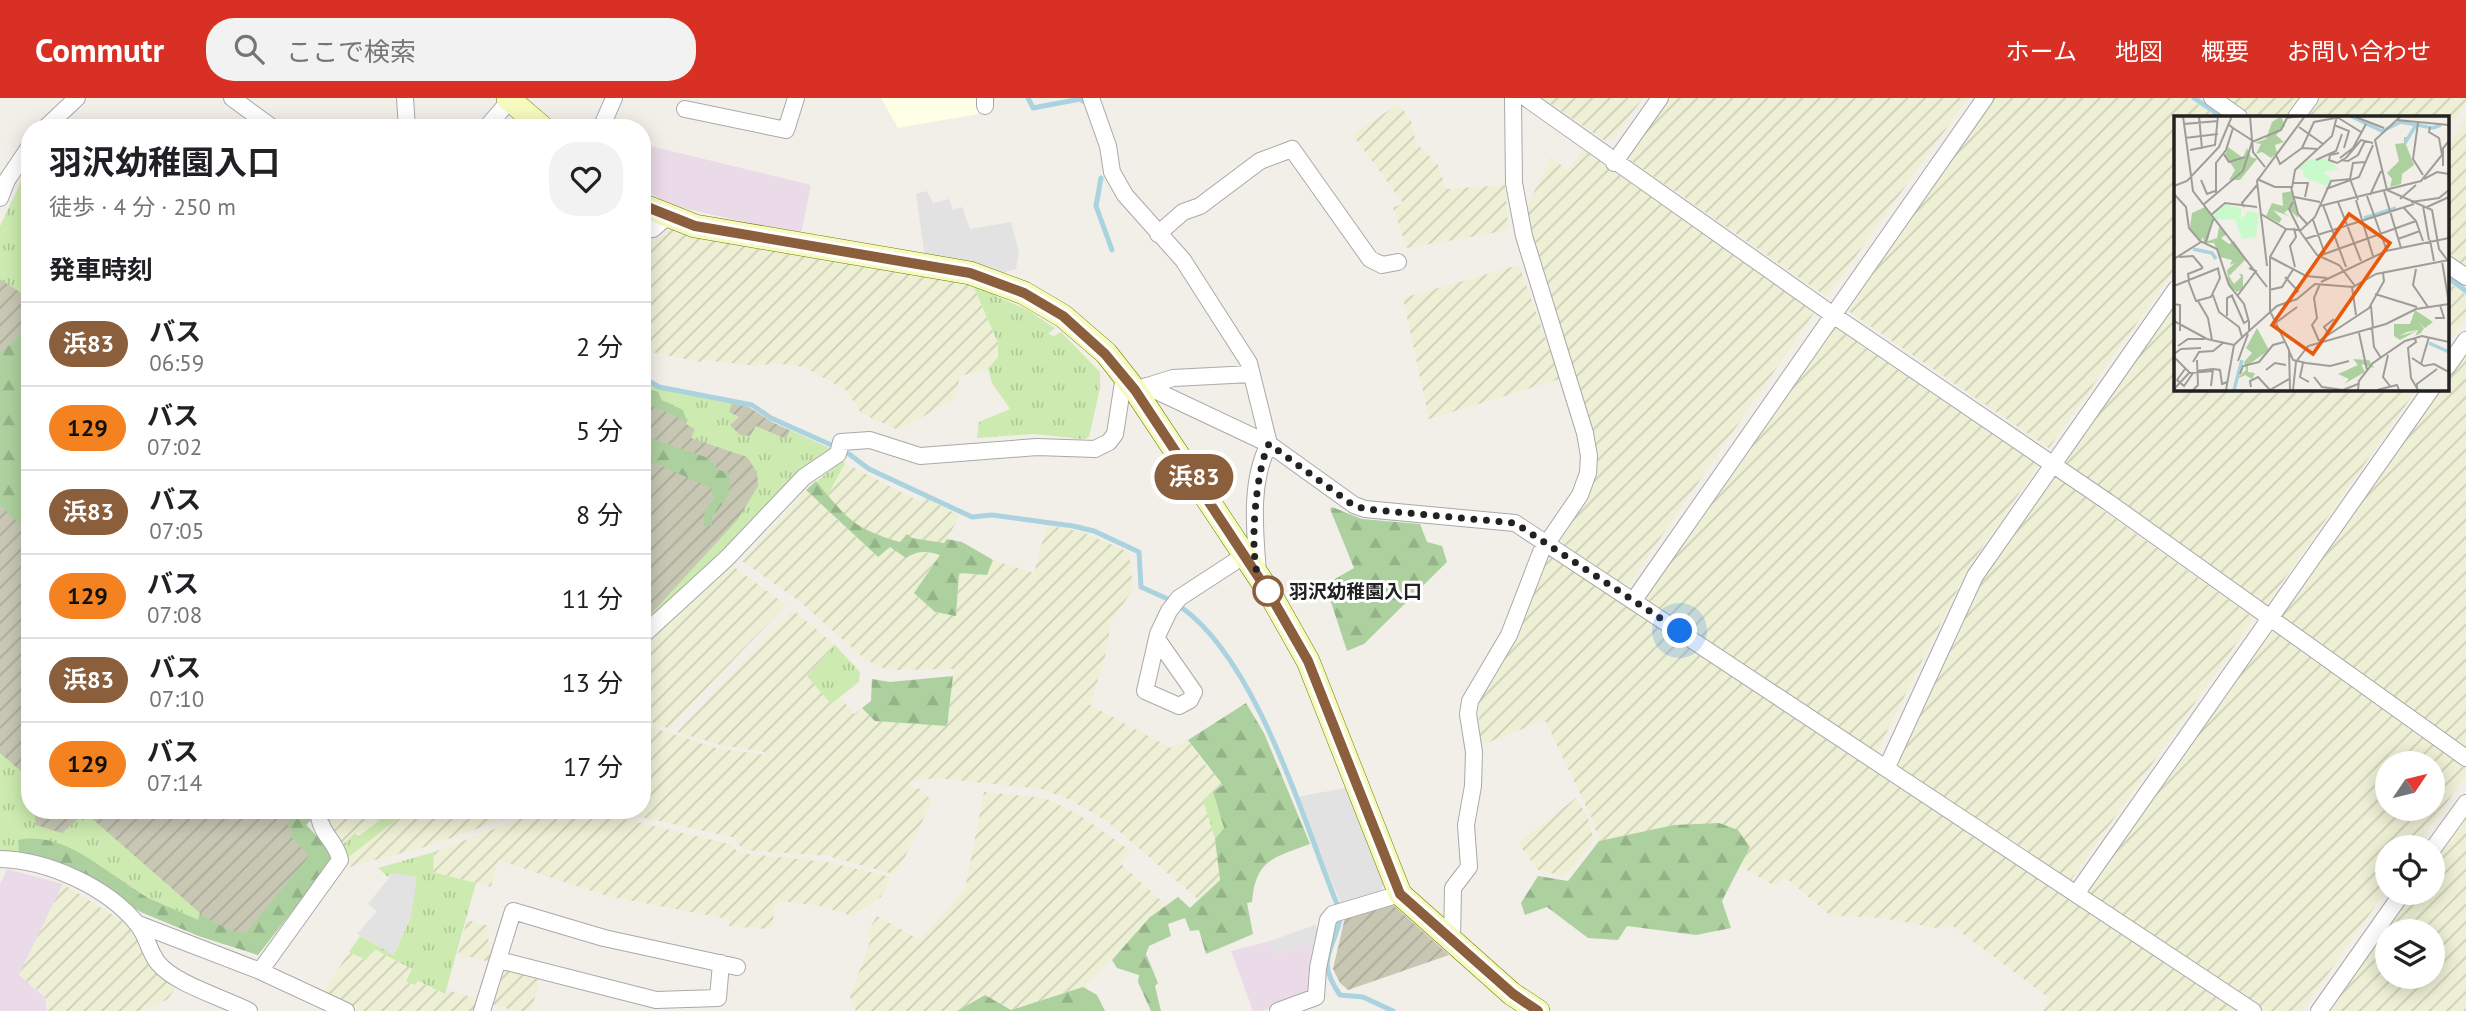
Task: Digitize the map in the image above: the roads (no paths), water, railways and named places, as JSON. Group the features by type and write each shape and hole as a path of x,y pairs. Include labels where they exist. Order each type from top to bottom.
{"street":[{"path":"55,119 77,98"},
{"path":"232,98 261,119"},
{"path":"405,98 406,119"},
{"path":"605,119 614,98"},
{"path":"685,109 786,131 796,98"},
{"path":"1091,98 1108,146 1112,172 1125,195 1198,282 1249,363 1269,444 1263,455 1257,485 1255,525 1258,575"},
{"path":"1452,941 1453,888 1469,867 1466,825 1473,786 1474,752 1468,714 1470,701 1509,635 1546,543 1560,528 1580,495 1588,474 1590,456 1524,236 1514,183 1513,98"},
{"path":"1526,98 1614,163 2051,465 2466,758"},
{"path":"1614,163 1660,98"},
{"path":"1634,600 1985,98"},
{"path":"2212,98 2238,116"},
{"path":"2297,116 2310,98"},
{"path":"493,119 509,99 532,119"},
{"path":"1158,234 1183,212 1200,206 1260,161 1292,149 1370,258 1382,265 1398,262"},
{"path":"0,198 7,180 21,159"},
{"path":"651,209 695,226 970,273 998,281 1041,301 1070,321 1135,384 1258,575 1308,661 1400,894 1523,1007"},
{"path":"651,229 667,217"},
{"path":"2448,265 2466,277"},
{"path":"1886,767 1975,576 2174,290"},
{"path":"2448,366 2466,340"},
{"path":"1135,384 1173,378 1251,374"},
{"path":"1135,384 1269,444 1353,505 1365,509 1515,523 2253,1011"},
{"path":"651,628 727,558 804,477 838,454 841,442 870,440 920,456 1037,447 1095,449 1109,442 1115,433 1135,384"},
{"path":"2076,894 2431,390"},
{"path":"1157,639 1179,598 1245,555"},
{"path":"2443,835 2466,803"},
{"path":"260,971 340,860 339,850 321,830 318,819"},
{"path":"0,859 64,871 100,892 138,924 260,971 346,1011"},
{"path":"1278,1011 1316,997 1318,968 1328,920 1333,914 1400,894"},
{"path":"2319,1011 2394,905"},
{"path":"482,1011 513,911 604,939 729,965 718,998 656,1000 499,960"},
{"path":"138,924 159,964 176,976 243,1010"}],"waterway":[{"path":"1028,98 1033,108 1080,99 1083,101"},
{"path":"2194,98 2221,116"},
{"path":"1101,178 1096,206 1112,250"},
{"path":"2448,278 2466,291"},
{"path":"651,382 659,387 752,405 771,418 838,448"},
{"path":"849,454 869,469 972,517 992,515 1094,531 1139,552 1141,587 1170,600"},
{"path":"1181,607 1208,632 1233,664 1255,702 1292,786 1337,904"},
{"path":"1341,916 1327,964 1333,983 1340,995 1363,997 1393,1011"}],"place":[{"name":"羽沢幼稚園入口","path":"1268,591"}]}
